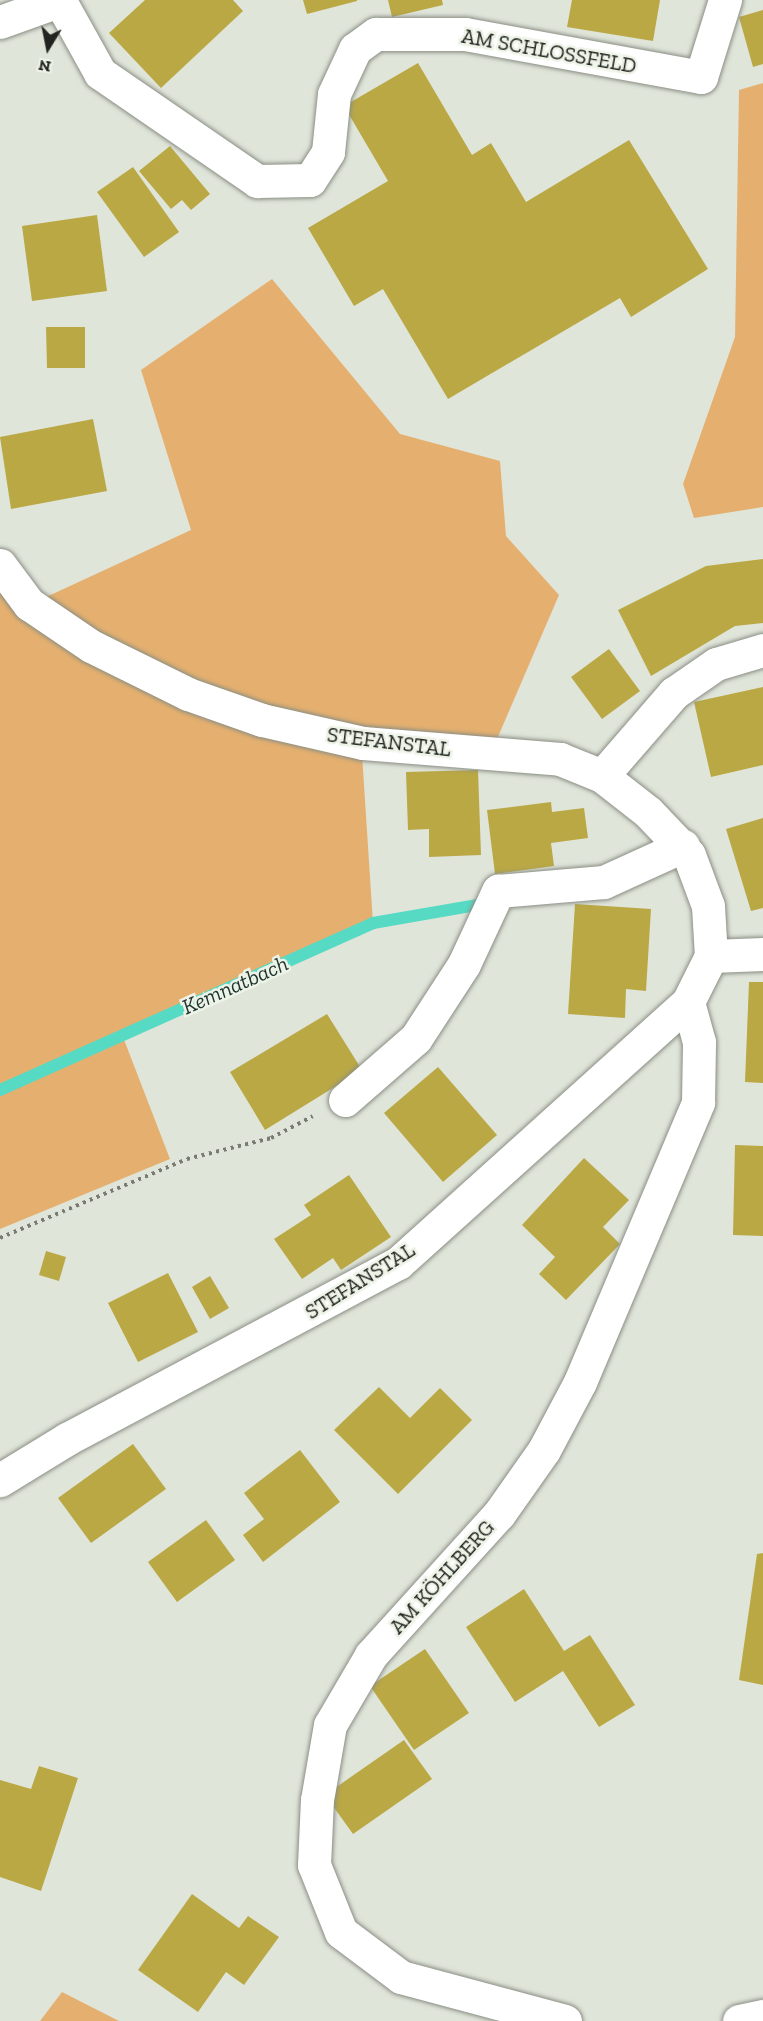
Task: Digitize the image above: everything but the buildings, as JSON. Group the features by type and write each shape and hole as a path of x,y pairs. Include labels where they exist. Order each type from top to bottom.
{"street":[{"name":"AM SCHLOSSFELD","path":"0,22 60,0 100,73 257,182 310,180 328,152 334,94 355,49 376,34 465,34 701,77 725,0"},
{"name":"STEFANSTAL","path":"0,565 29,604 91,646 188,694 262,720 363,743 560,759 602,776 683,846 708,906 711,956 688,1002 398,1263 67,1439 0,1480"},
{"path":"602,776 675,693 716,664 763,650"},
{"path":"345,1100 416,1038 464,964 498,891 604,882 683,846"},
{"path":"711,956 763,954"},
{"name":"AM KÖHLBERG","path":"566,2021 401,1977 341,1932 314,1865 317,1800 330,1725 371,1654 499,1514 544,1450 580,1382 698,1102 699,1042 688,1002"},
{"path":"739,2021 763,2016"}],"path":[{"path":"0,1238 187,1159 271,1138 345,1100"}],"shaded area":[{"path":"763,83 763,507 694,518 683,484 735,337 739,90"},
{"path":"272,279 400,434 500,461 506,536 559,595 497,739 367,731 264,707 192,683 98,634 44,598 191,530 141,370"},
{"path":"0,591 17,612 362,754 373,923 123,1037 170,1159 0,1229"},
{"path":"62,1992 119,2021 40,2021"}],"waterway":[{"name":"Kemnatbach","path":"0,1090 373,923 477,905"}]}
